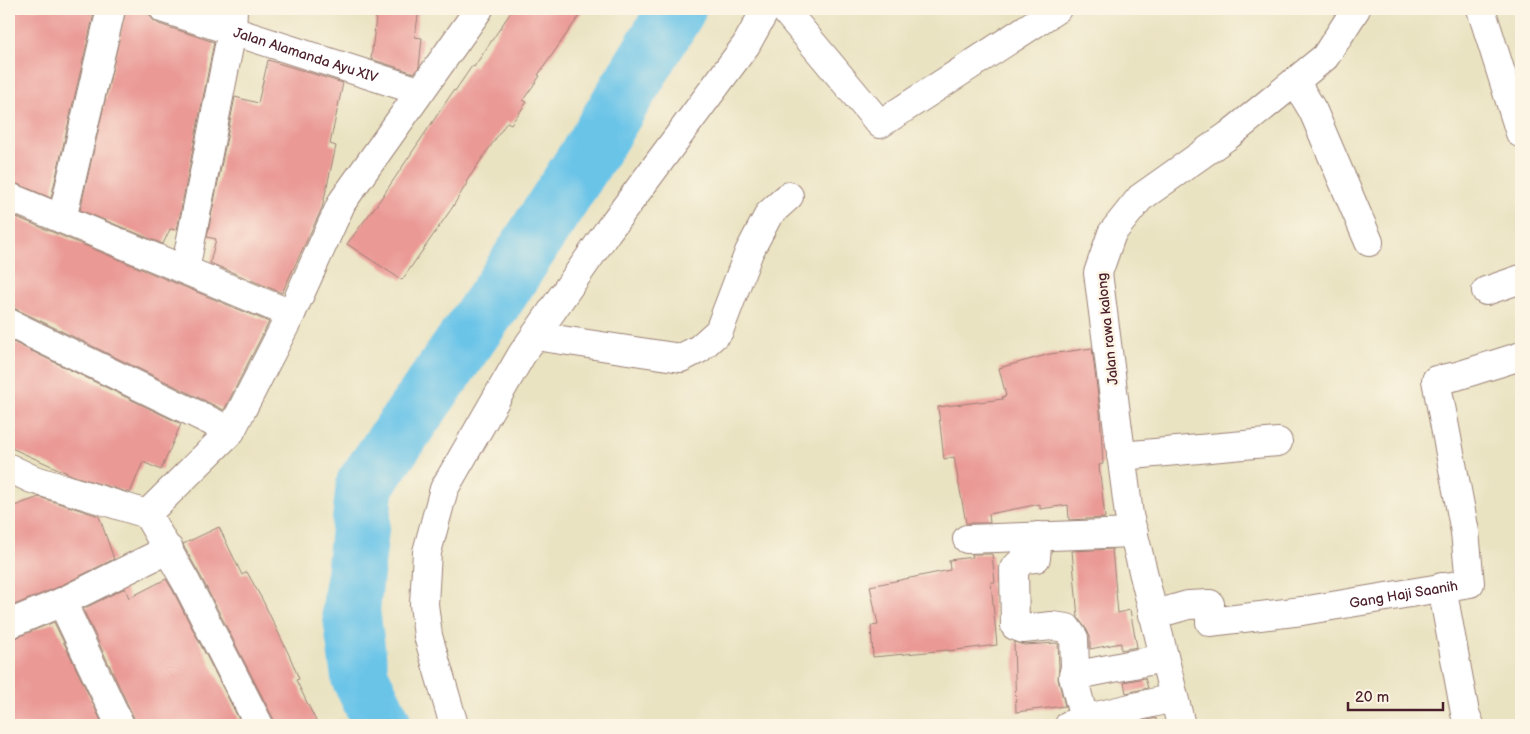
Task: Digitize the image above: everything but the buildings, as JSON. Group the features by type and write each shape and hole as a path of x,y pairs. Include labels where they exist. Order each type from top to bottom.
{"street":[{"path":"62,219 111,9"},
{"name":"Jalan Alamanda Ayu XIV","path":"164,9 233,20 419,92"},
{"path":"147,514 231,431 291,314 342,202 479,9"},
{"path":"454,725 428,636 424,604 427,552 444,489 517,363 535,336 607,232 746,44 784,11 880,124 1056,9"},
{"path":"1481,9 1520,133"},
{"name":"Jalan rawa kalong","path":"1181,725 1129,515 1098,273 1112,233 1140,198 1228,135 1325,57 1348,13"},
{"path":"185,270 233,20"},
{"path":"1295,81 1314,112 1369,242"},
{"path":"535,336 681,358 699,349 719,331 749,252 769,214 789,196"},
{"path":"9,197 291,314"},
{"path":"1486,291 1521,279"},
{"path":"9,323 231,431"},
{"name":"Gang Haji Saanih","path":"1153,615 1188,606 1210,604 1210,622 1302,611 1470,583 1466,532 1436,380 1457,376 1521,356"},
{"path":"1121,456 1278,442"},
{"path":"16,478 147,514 169,549 259,725"},
{"path":"967,539 1134,533"},
{"path":"1038,536 1036,558 1024,559 1014,568 1015,626 1022,629 1052,626 1067,628 1074,638 1075,668 1072,676 1076,722 1173,698"},
{"path":"9,624 62,602 169,549"},
{"path":"1442,588 1465,713 1470,725"},
{"path":"62,602 120,725"},
{"path":"1072,676 1164,658"}],"waterway":[{"path":"383,725 360,677 351,610 365,484 501,290 592,149 677,9"}]}
